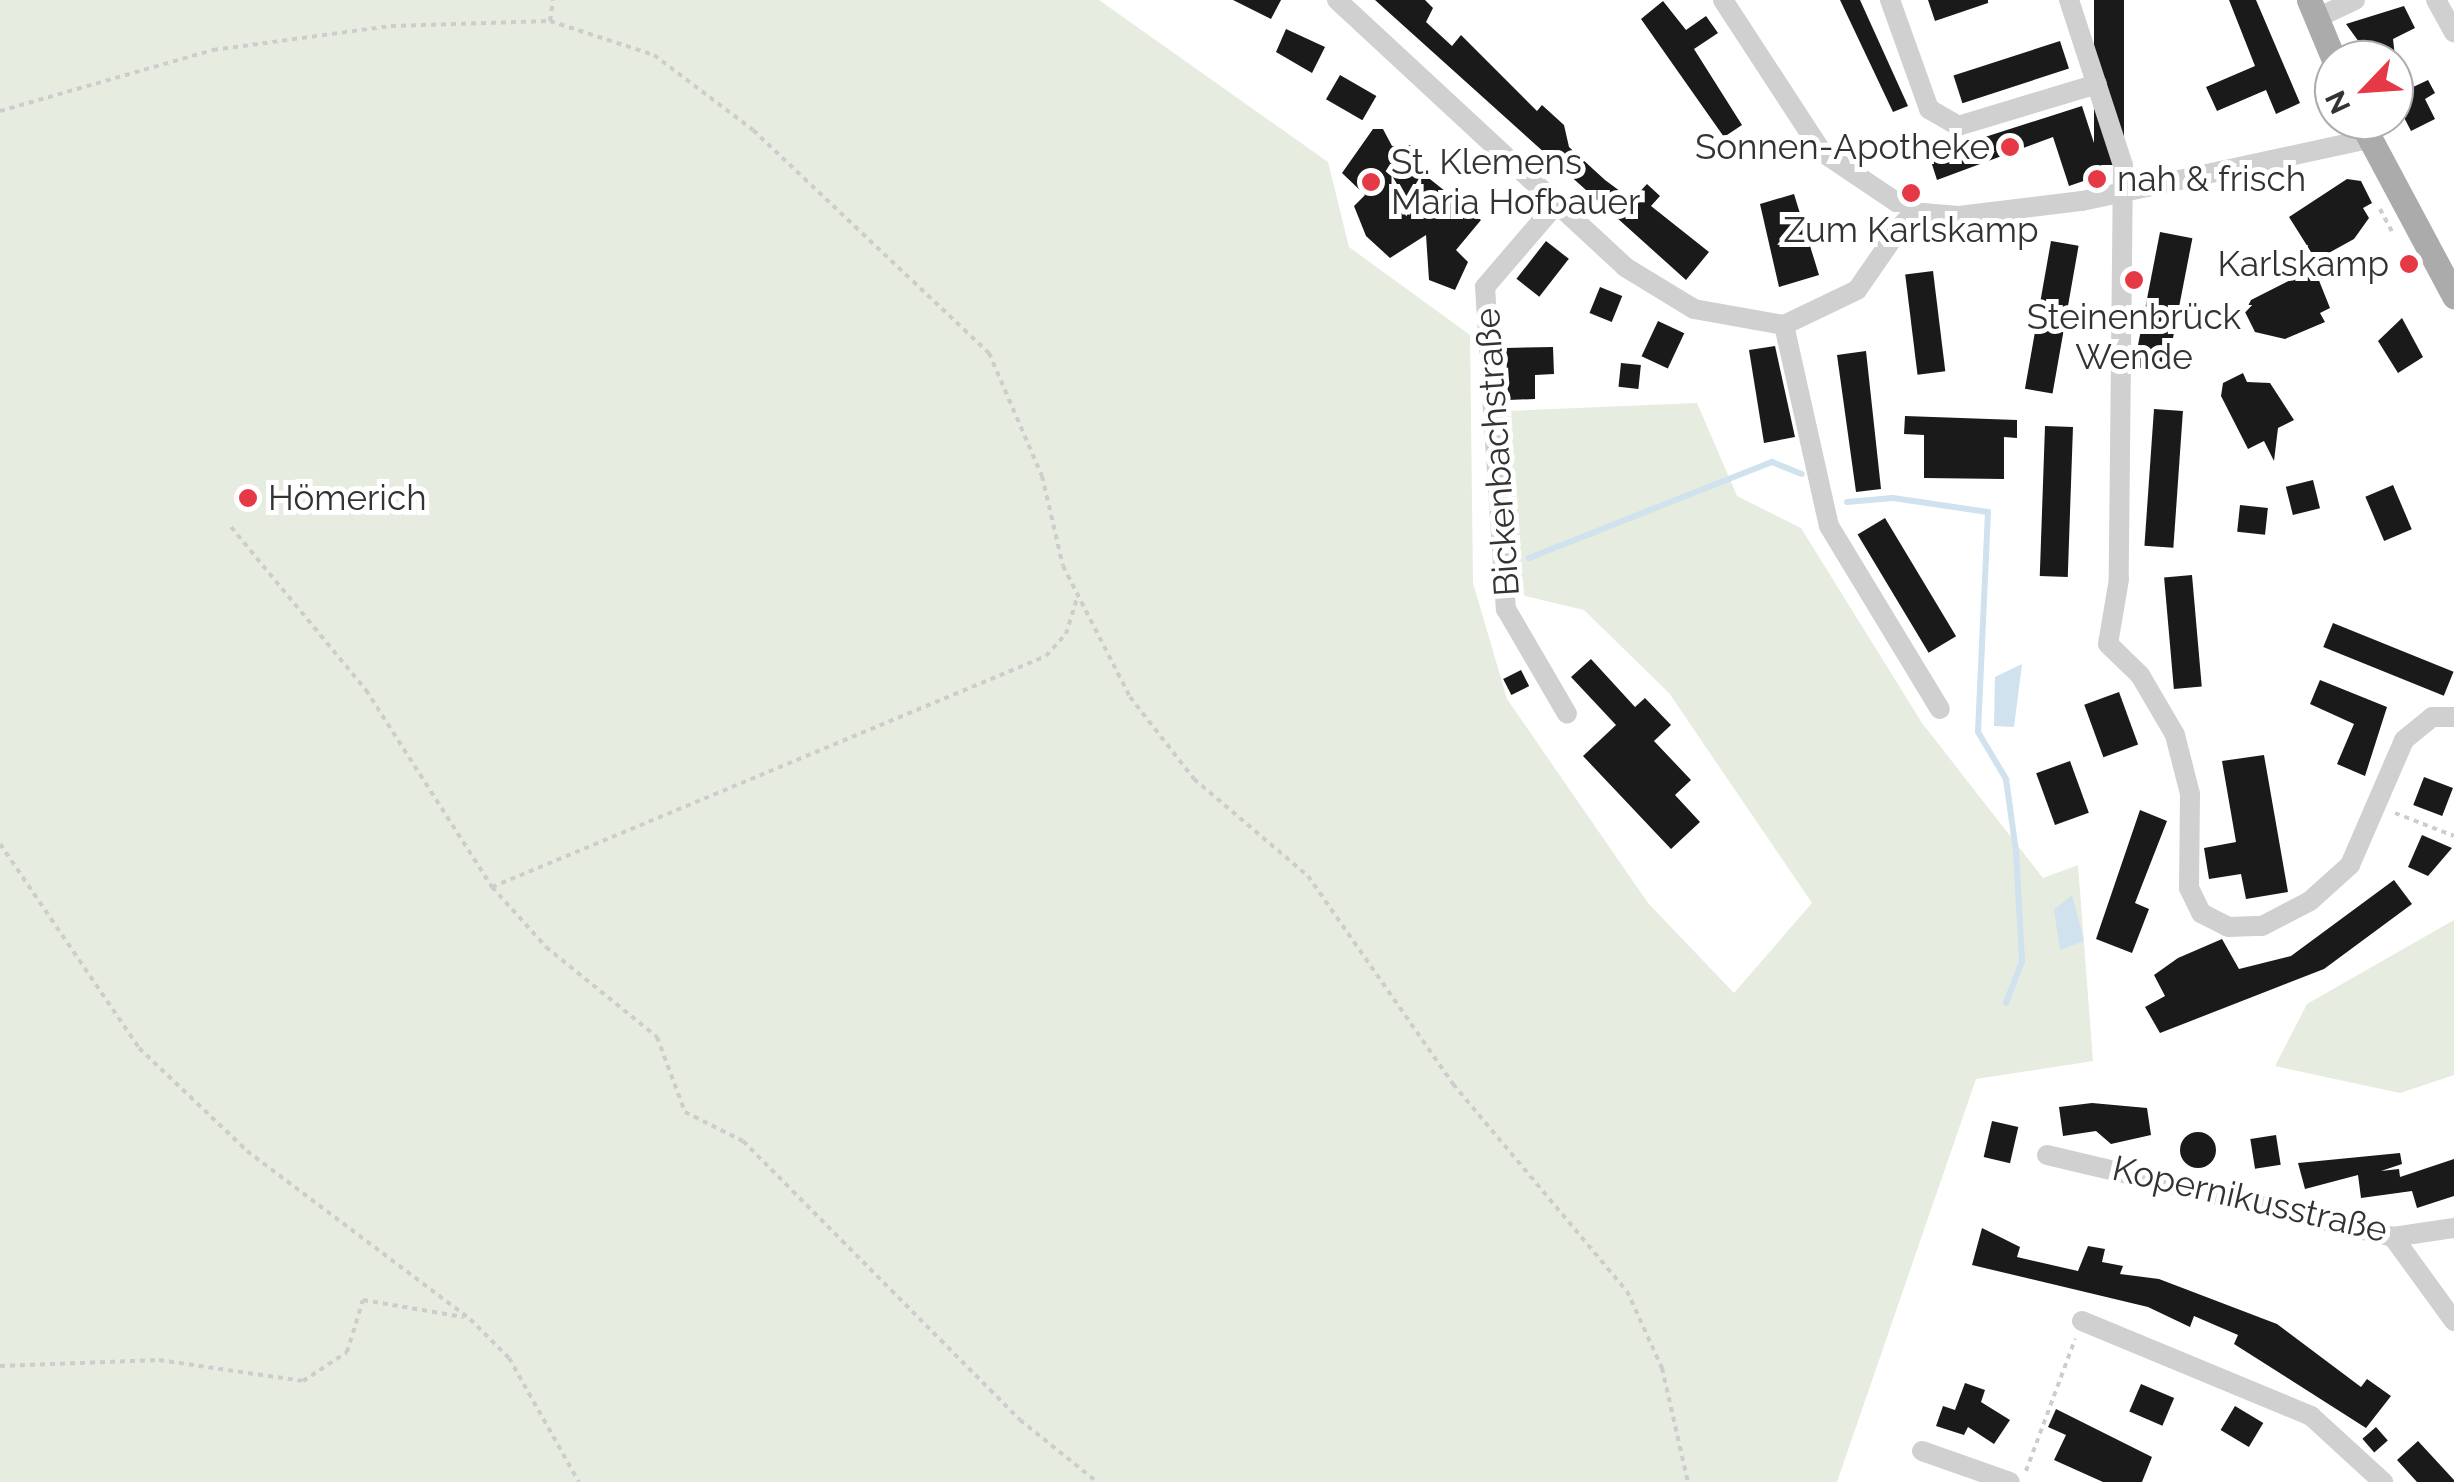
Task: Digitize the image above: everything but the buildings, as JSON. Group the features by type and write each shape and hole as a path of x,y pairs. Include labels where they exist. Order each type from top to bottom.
{"main road":[{"path":"2313,9 2326,40"},
{"path":"2369,140 2454,296"}],"street":[{"path":"1337,0 1625,266 1694,308 1784,326 1857,290 1911,212"},
{"path":"1723,0 1822,152 1911,212 1959,216 2124,194 2326,140"},
{"path":"1890,0 1929,109 1958,126 2097,84"},
{"path":"2069,0 2097,84 2124,194 2120,578 2108,644 2140,674 2175,735 2190,794 2190,888 2201,913 2228,927 2262,926 2310,901 2350,865 2404,740 2432,716 2454,716"},
{"path":"2313,9 2355,0"},
{"path":"2436,0 2454,32"},
{"name":"Bickenbachstraße","path":"1558,202 1485,287 1506,609 1568,714"},
{"path":"1784,326 1829,526 1940,710"},
{"name":"Kopernikusstraße","path":"2047,1155 2394,1237 2454,1228"},
{"path":"2394,1237 2454,1321"},
{"path":"2082,1320 2311,1416 2383,1482"},
{"path":"1922,1451 2010,1482"}],"path":[{"path":"550,20 553,0"},
{"path":"0,111 213,50 437,22 550,20 654,55 739,119 989,353 1042,476 1077,597 1130,697 1194,779 1308,876 1453,1084 1627,1291 1662,1368 1688,1482"},
{"path":"2378,200 2392,232"},
{"path":"231,527 366,690 492,886 546,947 656,1038 686,1112 743,1142 1020,1420 1097,1482"},
{"path":"492,886 1046,656 1066,634 1077,597"},
{"path":"2397,814 2454,836"},
{"path":"0,844 139,1048 188,1098 470,1318 509,1358 579,1482"},
{"path":"0,1366 159,1360 302,1381 348,1352 363,1300 405,1300 470,1318"},
{"path":"2021,1482 2082,1320"}],"shaded area":[{"path":"0,0 1099,0 1328,162 1349,247 1470,335 1473,583 1507,699 1648,903 1734,993 1812,903 1669,693 1584,610 1517,594 1507,411 1697,403 1737,496 1801,528 1922,723 2043,878 2078,865 2093,1061 1976,1079 1837,1482 0,1482"},
{"path":"2454,920 2454,1075 2400,1093 2275,1066 2307,1004"}],"water":[{"path":"2022,664 2014,727 1994,726 1995,677"},
{"path":"2072,895 2084,941 2060,950 2054,910"}],"waterway":[{"path":"1529,558 1772,462 1802,474"},
{"path":"1847,502 1893,498 1988,512 1978,732 2006,779 2016,851 2022,961 2006,1003"}],"place":[{"name":"Sonnen-Apotheke","path":"2010,147"},
{"name":"nah & frisch","path":"2097,179"},
{"name":"St. Klemens Maria Hofbauer","path":"1371,182"},
{"name":"Zum Karlskamp","path":"1911,193"},
{"name":"Karlskamp","path":"2409,264"},
{"name":"Steinenbrück Wende","path":"2134,280"},
{"name":"Hömerich","path":"248,498"}]}
